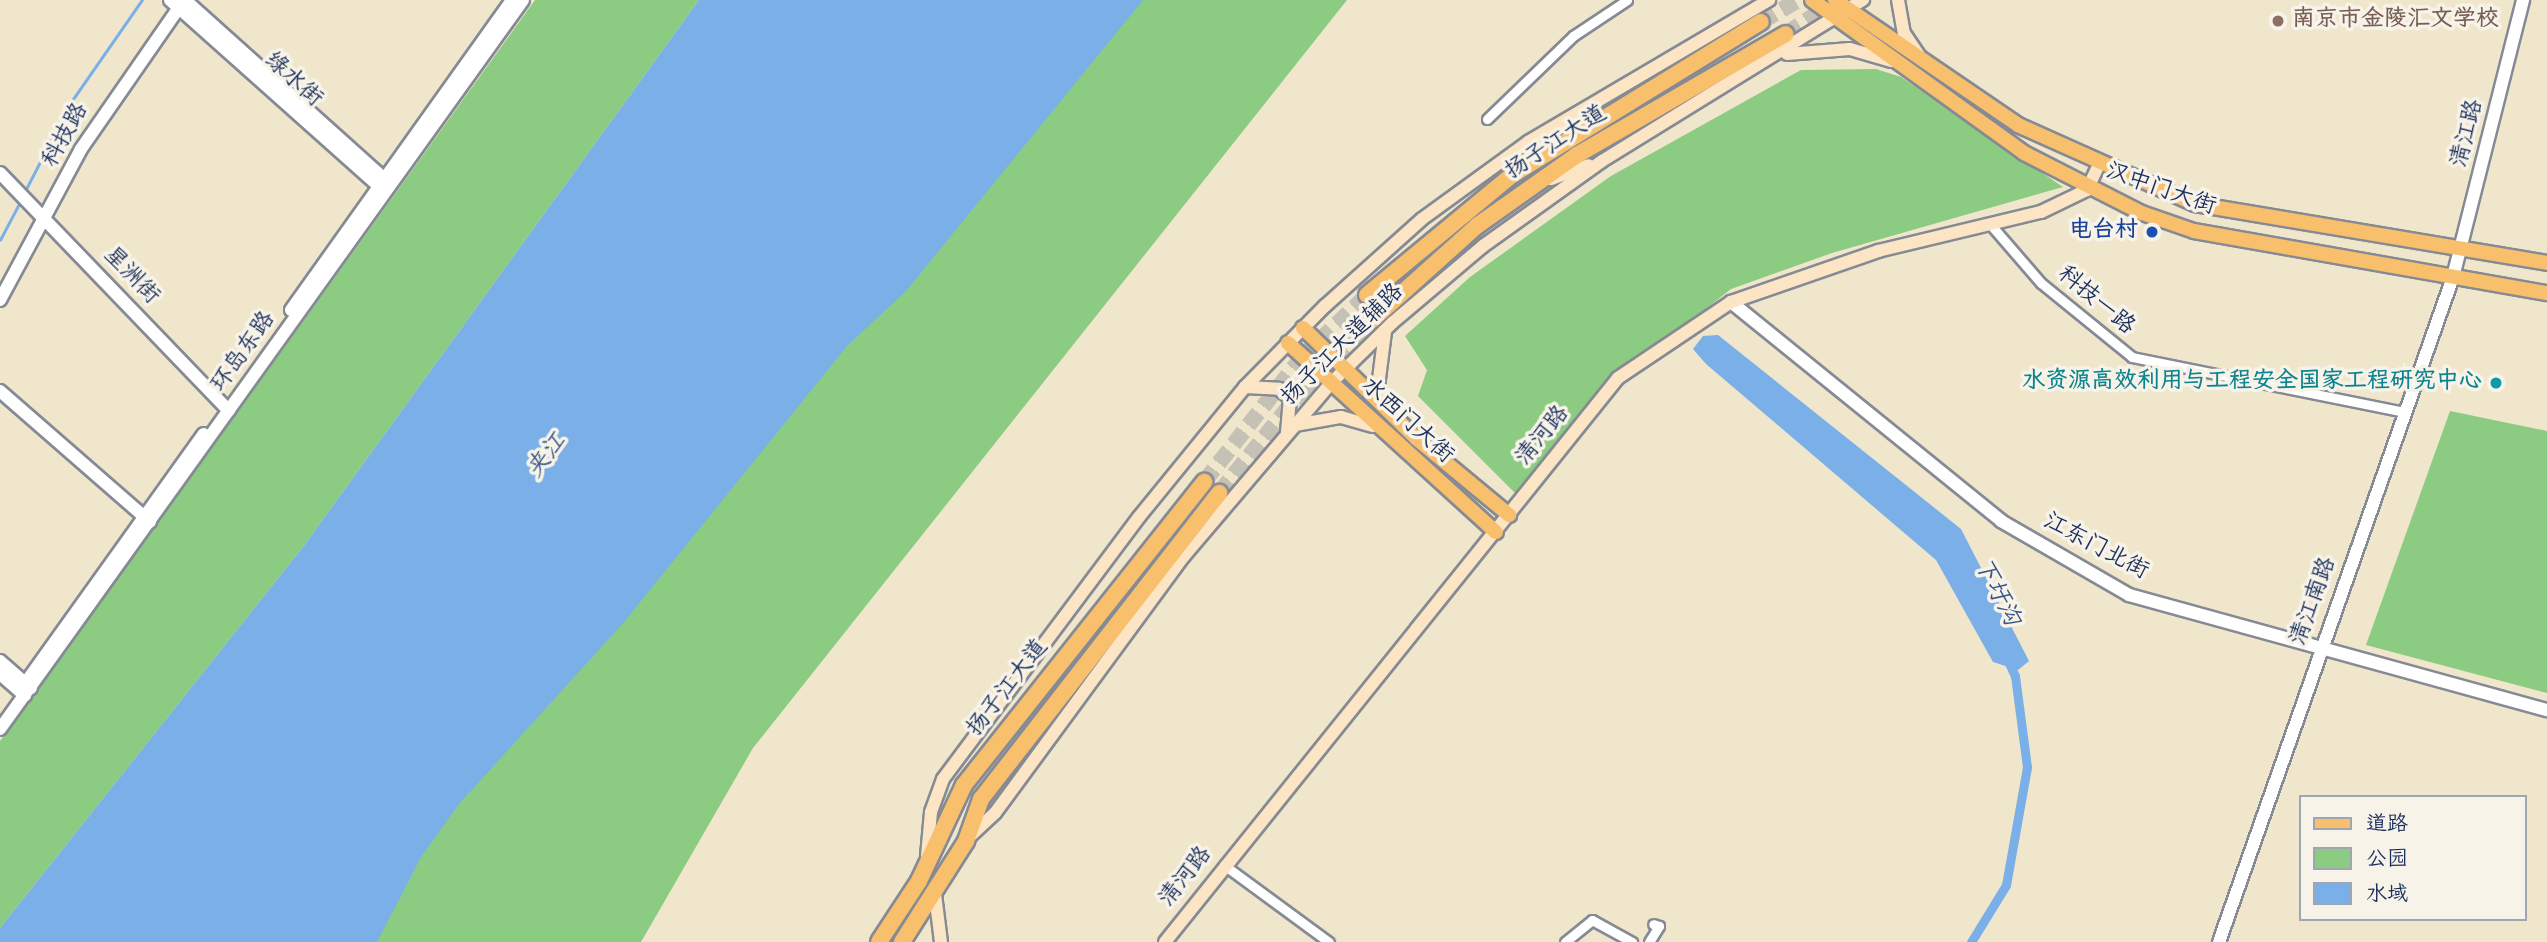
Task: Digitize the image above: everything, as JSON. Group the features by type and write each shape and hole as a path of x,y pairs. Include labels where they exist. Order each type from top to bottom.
{"highway":[{"name":"扬子江大道","path":"1367,295 1512,175 1761,22"},
{"name":"扬子江大道","path":"1372,320 1528,189 1786,34"},
{"name":"扬子江大道","path":"878,942 919,881 928,856 964,785 1205,482"},
{"name":"扬子江大道","path":"902,942 935,894 966,841 981,799 1058,696 1219,493"}],"main road":[{"name":"扬子江大道辅路","path":"928,856 931,812 943,779 1131,527 1245,387 1288,343 1422,219 1563,121 1769,0"},
{"name":"汉中门大街","path":"1812,0 1891,61 2087,190 2194,231 2547,293"},
{"name":"汉中门大街","path":"1835,0 1857,4 1920,57 2018,125 2099,164 2195,204 2547,263"},
{"path":"1898,0 1904,33 1920,57"},
{"name":"扬子江大道辅路","path":"966,841 1017,783 1120,638 1291,429 1385,330 1483,246 1602,161 1780,55 1857,4"},
{"path":"1780,55 1850,49 1891,61"},
{"path":"1512,175 1563,121"},
{"path":"1528,189 1602,161"},
{"path":"2087,190 2099,164"},
{"name":"清河路","path":"1165,942 1224,865 1618,378 1731,302 1878,251 2041,212 2087,190"},
{"name":"水西门大街","path":"1303,328 1389,412 1509,515"},
{"path":"1385,330 1378,387 1389,412"},
{"name":"水西门大街","path":"1288,343 1373,426 1496,532"},
{"path":"1245,387 1279,389 1290,398 1291,429 1341,417 1373,426"},
{"path":"1017,783 1058,696"},
{"path":"935,894 941,942"}],"street":[{"name":"环岛东路","path":"385,186 512,0"},
{"name":"环岛东路","path":"0,729 385,186 523,0"},
{"path":"1487,119 1573,36 1627,0"},
{"name":"清江路","path":"2453,277 2523,0"},
{"name":"绿水街","path":"179,2 385,186"},
{"name":"科技路","path":"0,300 111,101 179,2"},
{"name":"星洲街","path":"0,173 226,409"},
{"name":"科技一路","path":"1990,224 2041,284 2132,357 2405,412"},
{"name":"清江南路","path":"2219,942 2453,277"},
{"name":"江东门北街","path":"1731,302 2001,521 2129,595 2547,710"},
{"path":"0,391 148,521"},
{"path":"0,661 26,690"},
{"path":"0,674 26,690"},
{"name":"环岛东路","path":"0,717 26,690"},
{"path":"1224,865 1329,942"},
{"path":"1565,942 1592,920 1632,942"},
{"path":"1649,942 1659,926 1653,924"}],"green space":[{"path":"535,0 699,0 303,547 0,928 0,741"},
{"path":"1109,0 1347,0 753,748 641,942 333,942"},
{"path":"1876,69 1901,77 2063,187 1832,253 1731,289 1618,378 1521,499 1418,396 1427,370 1405,336 1470,277 1611,176 1801,70"},
{"path":"2450,411 2547,431 2547,693 2366,645"}],"water":[{"name":"夹江","path":"699,0 1143,0 906,291 847,346 624,622 459,804 421,857 377,942 0,942 0,928 303,547"},
{"path":"1718,335 1961,529 2029,661 2018,670 1993,662 1936,560 1706,364 1693,349 1703,336"}],"waterway":[{"path":"25,191 71,102 142,0"},
{"path":"0,240 21,200"},
{"name":"下圩沟","path":"1971,942 2006,885 2027,767 2015,676 2006,657"}],"tunnel":[{"path":"1761,22 1798,0"},
{"path":"1786,34 1836,1"},
{"path":"1204,482 1302,357 1367,295"},
{"path":"1219,493 1300,393 1372,320"}],"place":[{"name":"南京市金陵汇文学校","path":"2278,21"},
{"name":"电台村","path":"2152,232"},
{"name":"水资源高效利用与工程安全国家工程研究中心","path":"2496,383"}]}
